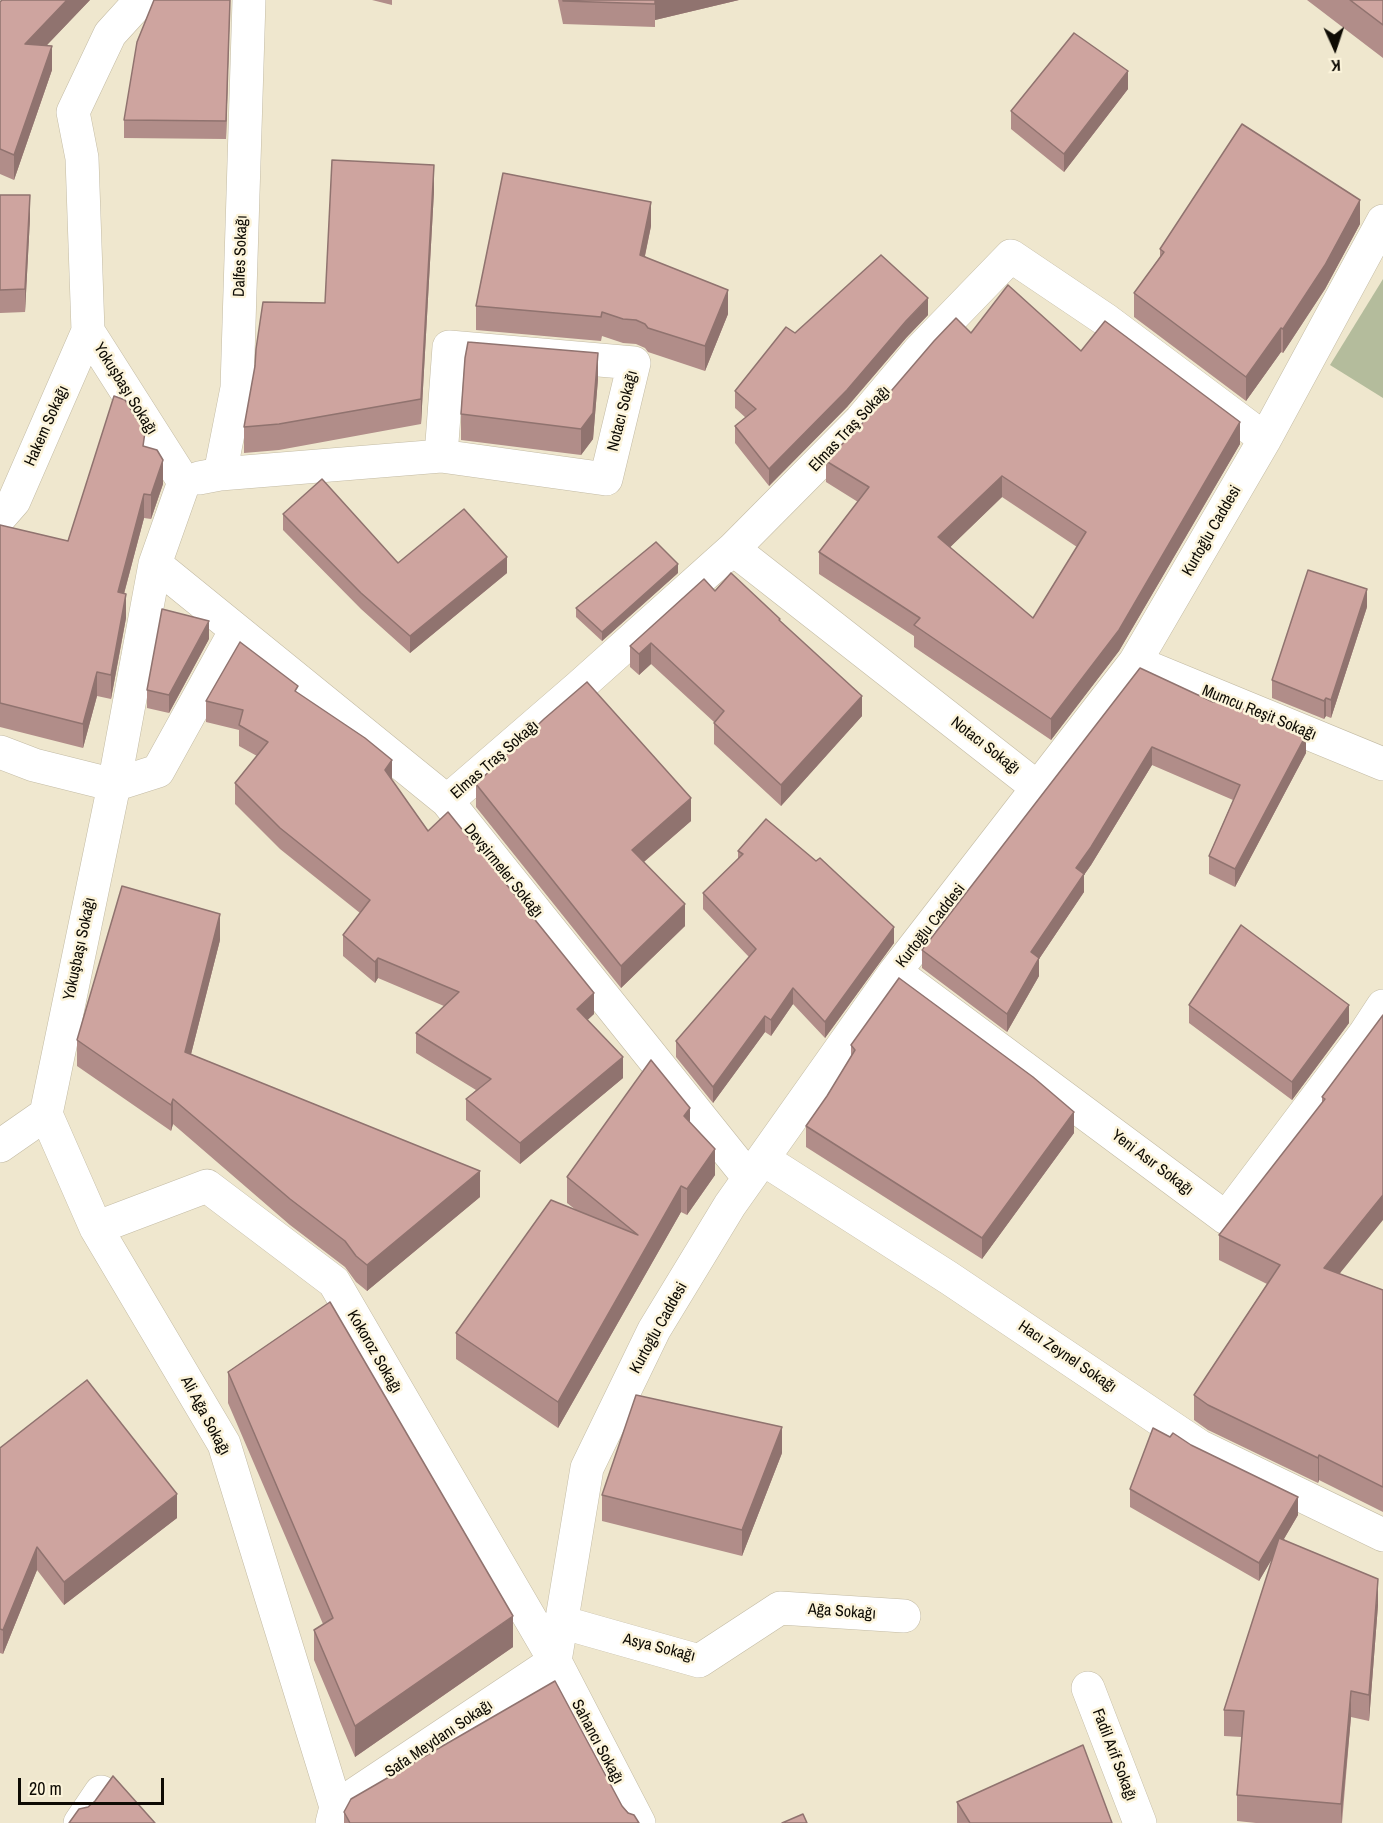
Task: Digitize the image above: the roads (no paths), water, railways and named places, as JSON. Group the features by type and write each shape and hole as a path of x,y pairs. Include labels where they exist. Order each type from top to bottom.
{"street":[{"name":"Yokuşbaşı Sokağı","path":"46,1114 114,785 155,564 184,482 88,331 82,158 73,112 110,34 141,0"},
{"name":"Dalfes Sokağı","path":"220,474 237,388 249,0"},
{"name":"Kurtoğlu Caddesi","path":"555,1661 587,1468 654,1330 730,1205 895,972 1135,662 1265,439 1383,221"},
{"name":"Elmas Traş Sokağı","path":"447,801 734,549 861,420 920,350 1011,256 1106,320 1265,439"},
{"name":"Hakem Sokağı","path":"0,517 14,501 88,331"},
{"name":"Notacı Sokağı","path":"220,474 441,456 606,479 634,363 449,347 441,456"},
{"path":"184,482 220,474"},
{"name":"Notacı Sokağı","path":"734,549 1038,788"},
{"name":"Devşirmeler Sokağı","path":"155,564 447,801 756,1169"},
{"path":"0,752 34,765 114,785 158,771 236,630"},
{"name":"Mumcu Reşit Sokağı","path":"1135,662 1383,764"},
{"name":"Yeni Asır Sokağı","path":"895,972 1226,1218 1374,1042 1383,1006"},
{"path":"0,1146 46,1114"},
{"name":"Ali Ağa Sokağı","path":"46,1114 96,1228 224,1444 334,1815"},
{"name":"Hacı Zeynel Sokağı","path":"756,1169 949,1278 1199,1446 1383,1535"},
{"name":"Kokoroz Sokağı","path":"96,1228 207,1186 334,1282 555,1661"},
{"name":"Asya Sokağı","path":"561,1622 699,1661 780,1608"},
{"name":"Ağa Sokağı","path":"780,1608 904,1616"},
{"name":"Safa Meydanı Sokağı","path":"334,1815 555,1661"},
{"name":"Sahancı Sokağı","path":"555,1661 639,1823"},
{"name":"Fadil Arif Sokağı","path":"1088,1688 1140,1823"},
{"path":"80,1823 101,1792"}]}
